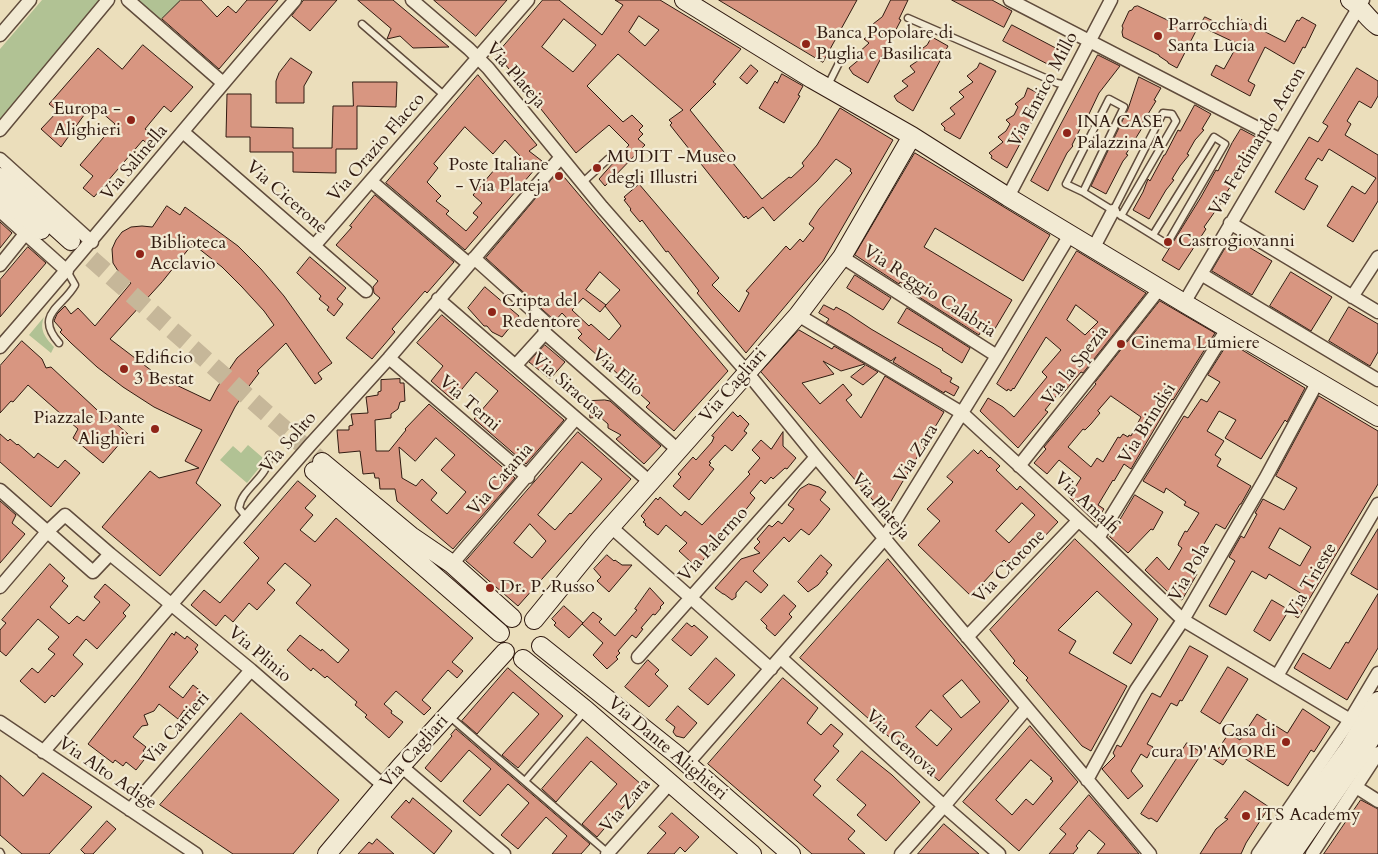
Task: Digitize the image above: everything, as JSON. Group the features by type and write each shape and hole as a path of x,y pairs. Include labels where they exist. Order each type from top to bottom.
{"street":[{"path":"0,130 108,0"},
{"path":"128,0 223,83"},
{"name":"Via Salinella","path":"0,347 92,242 223,83 295,0"},
{"name":"Via Plateja","path":"412,0 478,58 582,184 746,371 884,539 1150,854"},
{"name":"Via Orazio Flacco","path":"314,246 372,182 528,0"},
{"path":"684,0 912,136 1008,197 1071,233 1184,303 1378,417"},
{"path":"1010,0 1279,139"},
{"name":"Via Enrico Millo","path":"1008,197 1111,0"},
{"path":"0,35 26,2"},
{"path":"1358,2 1378,9"},
{"path":"1358,2 1372,23 1378,26"},
{"name":"Via Ferdinando Acton","path":"1184,303 1358,2"},
{"name":"Via Cicerone","path":"183,132 366,291"},
{"name":"Via Cagliari","path":"534,620 611,527 746,371 798,315 842,257 912,136"},
{"name":"Via Solìto","path":"43,752 561,157"},
{"path":"0,159 92,242"},
{"path":"0,177 67,245 0,194"},
{"name":"Via Elio","path":"372,182 544,320 545,333 678,450"},
{"path":"0,211 67,271"},
{"path":"1094,247 1117,213"},
{"path":"1230,223 1378,312"},
{"name":"Via Zara","path":"687,764 884,539 998,356 1071,233"},
{"path":"0,265 26,234"},
{"name":"Via Reggio Calabria","path":"842,257 998,356"},
{"path":"1352,296 1378,257"},
{"path":"1201,274 1378,380"},
{"name":"Via la Spezia","path":"1019,466 1160,288"},
{"name":"Via Siracusa","path":"438,299 650,482"},
{"name":"Via Amalfi","path":"798,315 962,413 1098,538 1183,620 1350,720"},
{"name":"Via Brindisi","path":"1098,538 1228,329"},
{"path":"516,365 545,333"},
{"name":"Via Terni","path":"388,358 528,477"},
{"name":"Via Pola","path":"1087,780 1136,690 1183,620 1265,479 1318,381"},
{"name":"Via Catania","path":"452,564 528,477 576,418"},
{"name":"Via Palermo","path":"638,657 816,457"},
{"path":"500,633 318,466 411,536 452,564 512,618"},
{"path":"0,490 93,572 110,554"},
{"name":"Via Trieste","path":"1277,676 1378,504"},
{"name":"Via Plinio","path":"47,532 65,515 251,670 384,786"},
{"name":"Via Crotone","path":"967,637 1078,521"},
{"path":"611,527 771,669"},
{"path":"0,587 47,532"},
{"path":"525,616 534,620 540,627 543,637 541,646 534,655 523,659 513,657 505,652 500,643 500,633 506,622 512,618 525,616"},
{"name":"Via Dante Alighieri","path":"541,646 687,764 791,854"},
{"name":"Via Cagliari","path":"327,854 401,766 505,652"},
{"name":"Via Genova","path":"781,658 999,854"},
{"name":"Via Dante Alighieri","path":"523,659 671,782 752,854"},
{"name":"Via Carrieri","path":"130,810 251,670"},
{"path":"1258,854 1350,720 1378,673"},
{"path":"1272,854 1350,747 1378,701"},
{"path":"901,854 1027,708"},
{"name":"Via Alto Adige","path":"0,722 196,854"},
{"path":"1292,854 1378,727"},
{"path":"1312,854 1378,753"},
{"path":"401,766 504,854"},
{"name":"Via Zara","path":"608,853 671,782"},
{"path":"1356,787 1378,801"}],"lane":[{"path":"908,18 1057,83 1067,85"},
{"name":"Via Orazio Flacco","path":"362,24 445,96"},
{"path":"827,87 838,65"},
{"path":"1085,194 1124,107 1109,99 1066,184 1167,244 1225,144 1214,137 1153,235"},
{"path":"1163,113 1172,114 1176,121 1117,213 1163,113"},
{"path":"582,184 608,159"},
{"path":"59,342 50,332 48,322 51,313 71,294 75,286 67,271"},
{"path":"247,518 239,508 240,501 266,470 269,455"},
{"path":"525,781 586,710"},
{"path":"448,715 608,853"}],"green space":[{"path":"42,0 100,0 0,121 0,49"},
{"path":"133,0 181,0 159,21"},
{"path":"44,317 42,326 44,333 54,347 51,353 29,335"},
{"path":"248,445 263,458 263,463 247,483 220,460 233,446 241,453"}],"building":[{"path":"181,0 201,0 217,17 228,6 236,13 247,0 278,0 219,69 162,19"},
{"path":"304,0 337,0 310,31 292,16"},
{"path":"358,0 393,0 449,47 413,48 400,36 387,39 391,29"},
{"path":"434,0 507,0 476,36"},
{"path":"543,0 559,0 602,35 623,5 615,0 660,0 741,49 713,82 716,84 690,110 762,199 804,166 802,163 817,145 840,108 893,140 823,261 746,353 697,293 699,291 668,251 666,252 642,220 640,222 630,210 624,197 639,184 719,278 712,285 739,312 749,293 746,291 786,246 790,250 800,239 803,242 814,228 809,224 819,209 852,173 851,169 836,159 817,181 774,221 763,207 748,219 746,216 744,218 670,125 672,123 669,120 683,110 618,54 587,86 623,122 632,115 643,126 639,130 643,134 638,139 645,145 605,186 599,179 629,145 609,125 576,153 497,54","holes":["639,16 659,30 645,46 629,32","564,19 596,45 573,72 542,47"]},
{"path":"719,0 857,0 823,62"},
{"path":"891,0 908,0 899,19 901,20 868,83 853,74 849,68 861,58 857,54 869,43 864,39 877,29 873,24 882,17"},
{"path":"952,0 992,0 1012,11 1004,27"},
{"name":"Parrocchia di Santa Lucia","path":"1138,6 1186,29 1189,21 1199,25 1177,68 1159,55 1123,37 1122,26 1129,11"},
{"path":"1205,17 1234,31 1240,19 1285,42 1297,20 1299,21 1302,17 1316,25 1305,48 1303,47 1294,64 1265,47 1248,81 1255,85 1250,96 1211,75 1216,65 1224,69 1238,44 1200,26"},
{"path":"1012,25 1067,54 1059,70 1003,41"},
{"path":"932,37 948,46 913,111 897,101 894,96 908,86 902,81 915,72 910,66 925,56 918,52 927,45"},
{"name":"Europa - Alighieri","path":"143,45 193,87 171,112 164,106 145,129 158,139 151,147 143,140 94,197 83,188 93,176 80,165 115,124 92,104 61,147 41,129 58,111 49,104 98,48 122,69"},
{"name":"INA CASE Palazzina A","path":"1098,55 1120,66 1099,93 1048,191 1031,181"},
{"path":"291,58 312,72 304,86 304,103 276,103 276,81 279,73"},
{"path":"980,63 996,71 960,139 944,130 945,128 941,124 955,114 950,108 964,97 959,92 973,82 967,76"},
{"path":"751,65 758,71 747,84 740,78"},
{"path":"1357,68 1378,81 1378,96 1371,108 1359,101 1347,121 1351,124 1345,135 1378,155 1378,201 1353,242 1327,226 1352,186 1365,194 1376,178 1329,149 1322,161 1318,158 1305,179 1318,186 1304,210 1275,192 1309,137 1318,142 1328,126 1323,123"},
{"path":"782,74 803,86 798,95 800,96 784,123 759,108 775,81 777,83"},
{"path":"478,75 537,145 529,151 542,161 465,250 386,183","holes":["465,127 493,154 505,140 520,156 508,170 500,163 473,195 482,203 473,213 478,217 466,231 446,214 449,211 436,201 441,196 427,182 438,168 434,164"]},
{"path":"1139,77 1161,88 1154,100 1156,101 1140,127 1142,128 1126,154 1128,155 1106,194 1091,186 1128,109"},
{"path":"353,82 397,82 396,107 357,106 357,149 336,149 336,173 293,172 293,152 250,152 250,137 226,137 227,94 251,94 251,127 293,128 293,148 332,148 333,106 353,106"},
{"path":"1028,88 1045,97 1007,168 991,158 992,156 989,153 1003,142 998,137 1006,131 1010,124 1006,120 1014,115 1018,107 1015,104 1024,97"},
{"path":"1195,105 1211,114 1202,129 1204,130 1195,140 1187,154 1189,155 1180,166 1172,179 1174,180 1149,219 1133,210 1148,179 1150,181 1178,130 1180,131"},
{"path":"1241,129 1258,138 1251,150 1253,150 1179,270 1162,260 1216,170 1218,171"},
{"path":"915,153 1050,235 1023,281 935,228 924,247 1012,300 990,337 981,331 979,335 916,295 917,293 900,282 899,284 855,255"},
{"path":"559,171 728,371 674,431 646,407 650,403 578,338 582,334 562,313 555,321 486,258","holes":["600,272 620,290 606,305 586,290","583,298 600,312 605,306 621,326 609,340 591,324 589,326 572,310"]},
{"path":"375,195 454,262 427,293 425,291 392,329 395,332 372,359 346,338 380,298 374,293 373,287 378,281 336,245 352,227 350,226"},
{"path":"167,206 180,215 185,207 238,246 284,296 332,363 318,373 322,379 315,384 286,343 257,371 259,373 235,407 196,483 221,505 160,576 102,527 150,471 159,478 199,468 185,461 202,430 154,407 123,387 97,367 71,343 60,332 62,330 54,321 57,314 65,306 71,314 78,308 95,326 131,283 120,274 113,263 112,249 116,240 122,232 131,227 152,227","holes":["193,244 222,267 264,311 274,325 237,358 210,401 152,371 110,339 162,282"]},
{"path":"0,222 12,233 0,248"},
{"path":"1232,237 1272,261 1252,295 1212,271"},
{"path":"28,247 46,263 0,317 0,280"},
{"path":"1077,251 1146,293 1083,373 1081,372 1060,397 1057,395 1045,410 1048,412 1018,448 980,411 988,398 1003,407 1014,417 1047,377 1042,372 1061,350 1046,337 1014,389 1011,391 1008,389 1007,391 997,384","holes":["1076,305 1098,322 1085,335 1067,320"]},
{"path":"310,257 346,288 337,299 343,304 334,316 327,310 329,307 319,299 321,296 297,273"},
{"path":"1291,272 1332,297 1311,331 1270,306"},
{"path":"855,275 891,298 883,310 847,288"},
{"name":"Cripta del Redentore","path":"485,287 519,316 502,337 492,332 487,326 484,326 468,308"},
{"path":"1160,301 1215,333 1172,399 1131,469 1124,464 1113,480 1098,505 1104,509 1095,522 1069,497 1081,478 1059,460 1047,474 1034,463 1046,449 1044,447","holes":["1111,396 1141,417 1131,436 1129,435 1128,437 1123,434 1120,438 1118,437 1103,462 1097,458 1091,467 1068,447 1083,429 1085,430 1091,424 1100,413 1098,411"]},
{"path":"824,305 834,310 836,307 847,313 941,370 941,372 952,378 950,382 959,387 954,396 945,391 944,393 893,362 896,357 891,361 826,323 829,319 819,313"},
{"path":"1349,307 1378,324 1378,352 1370,366 1329,341"},
{"path":"907,308 970,348 962,363 943,349 898,323"},
{"path":"442,315 564,420 526,464 474,419 498,391 476,372 453,400 431,381 443,366 417,343"},
{"path":"799,330 832,349 834,346 865,364 841,371 823,361 834,374 802,383 820,404 843,384 852,395 846,400 861,418 885,376 944,412 884,513 761,372"},
{"path":"22,341 42,359 46,368 51,367 110,422 112,420 128,434 103,463 73,438 78,429 28,385 0,413 0,366"},
{"path":"1229,342 1305,388 1287,422 1285,420 1261,459 1225,438 1236,420 1219,411 1207,431 1224,441 1215,455 1221,459 1217,466 1251,486 1225,529 1216,524 1189,569 1197,574 1182,600 1169,593 1145,570 1157,557 1169,570 1182,548 1178,545 1179,542 1199,513 1184,505 1186,502 1166,488 1164,493 1143,481 1184,416 1188,418 1201,399 1207,402 1220,382 1208,375"},
{"path":"545,345 565,362 550,379 529,362"},
{"path":"866,365 878,372 863,385 851,377"},
{"path":"400,379 400,383 404,383 405,401 400,402 398,409 391,414 391,418 375,420 376,451 389,451 405,429 429,404 515,478 453,549 397,501 395,489 380,489 379,478 375,478 374,473 363,474 360,451 339,453 337,430 349,430 349,426 353,425 351,414 368,413 366,397 378,395 378,392 381,391 381,380","holes":["436,438 455,455 441,470 466,492 447,514 431,500 437,493 422,479 416,486 402,478 399,447 415,461"]},
{"path":"1319,396 1378,431 1378,484 1298,618 1291,613 1302,594 1269,574 1266,579 1252,571 1226,615 1209,606 1235,561 1229,557 1241,536 1244,538 1263,499 1284,510 1297,488 1276,476","holes":["1280,528 1311,547 1300,566 1269,548"]},
{"path":"591,401 610,401 661,446 644,464 616,439 621,435 608,428 608,424 600,417 590,418 589,407 591,407"},
{"path":"733,412 738,417 740,415 749,424 744,431 747,433 732,451 725,445 709,462 711,463 709,465 714,469 689,500 673,486 681,477 678,474 693,457 696,460 712,442 714,437 712,436"},
{"path":"578,432 631,479 518,606 466,561","holes":["582,462 602,479 555,530 538,515","530,524 546,541 532,558 514,543"]},
{"path":"783,432 783,446 796,458 787,469 785,468 773,479 771,477 765,484 761,480 750,493 755,498 745,513 733,526 730,524 699,565 694,561 692,563 679,551 687,543 666,525 658,535 643,522 645,520 641,516 656,498 658,500 660,497 681,516 685,511 702,525 750,474 748,472 760,458 752,450 761,440 771,449"},
{"path":"0,434 8,441 10,439 18,444 34,458 38,453 58,468 65,460 80,473 51,507 0,462"},
{"path":"974,450 978,454 981,450 1000,466 996,470 1017,490 1020,486 1058,522 1029,553 1025,549 1009,565 1004,560 971,596 918,545 940,521 927,509 953,482 947,477","holes":["1022,503 1035,515 1009,543 996,531"]},
{"path":"298,481 316,496 305,508 313,515 300,530 315,542 336,518 473,638 452,662 463,671 457,678 448,670 422,700 431,708 424,715 396,691 384,704 392,711 391,713 403,722 389,738 365,717 367,715 355,705 357,702 327,676 325,678 313,668 311,671 287,650 300,635 321,651 322,649 338,663 349,650 296,603 311,585 285,563 267,583 275,590 257,610 249,603 233,622 225,615 216,626 191,605 204,590 220,603 259,558 244,543"},
{"path":"809,484 819,487 826,492 820,500 830,509 809,535 801,529 789,542 784,537 753,571 768,585 761,593 746,581 732,600 715,588 741,559 760,553 754,548 760,542 757,539 769,525 772,527 778,521 782,524 794,509 788,505 800,489"},
{"path":"1135,495 1163,512 1153,530 1151,529 1128,553 1110,537"},
{"path":"0,501 16,515 12,523 25,534 0,563"},
{"path":"1378,529 1378,590 1351,574"},
{"path":"1075,539 1158,619 1131,664 1113,653 1132,624 1097,591 1058,630 1076,641 1069,653 1127,686 1091,751 1082,746 1026,680 1028,678 1013,663 1015,661 990,630"},
{"path":"607,555 622,565 632,565 609,592 597,581 601,577 594,569"},
{"path":"821,555 832,565 818,585 808,592 798,582"},
{"path":"888,559 1009,701 939,781 800,658","holes":["962,680 980,702 961,718 943,696","931,710 952,729 937,746 916,727"]},
{"path":"50,564 65,578 62,581 68,586 50,607 69,624 77,616 84,621 100,602 94,597 105,584 130,605 123,613 126,616 97,649 86,639 73,655 83,664 54,697 52,695 45,703 20,681 32,668 38,673 55,654 48,649 59,637 38,619 6,656 0,651 0,630 6,623 2,620"},
{"path":"650,588 664,603 655,615 653,614 641,628 643,629 636,638 632,635 618,651 620,653 616,657 618,659 607,669 593,655 603,643 582,624 593,612 602,619 599,622 615,636 637,610 635,609"},
{"path":"1378,594 1378,648 1347,700 1294,668 1303,653 1330,669"},
{"path":"784,595 796,606 789,614 792,617 775,636 766,628 767,626 761,620"},
{"path":"1272,600 1289,610 1270,641 1254,631"},
{"path":"564,606 583,623 569,638 554,625 556,623 552,619"},
{"path":"687,623 692,627 694,625 708,637 691,656 672,640"},
{"path":"176,632 185,639 187,636 198,645 195,649 198,652 169,687 183,698 193,685 202,692 178,719 159,704 154,711 144,715 148,725 142,726 133,737 146,747 143,751 148,755 136,770 126,762 123,766 115,760 113,763 88,744 172,633 174,635"},
{"path":"1190,646 1208,656 1182,701 1180,700 1177,706 1171,703 1147,744 1153,747 1147,758 1141,754 1131,771 1143,786 1128,799 1102,769 1115,756 1113,753 1117,745 1121,747 1152,693 1160,697"},
{"path":"716,658 735,675 708,705 689,689"},
{"path":"648,660 659,670 655,674 668,686 649,707 625,687"},
{"path":"1228,667 1248,679 1220,724 1201,712"},
{"path":"508,668 563,716 518,768 502,755 539,714 513,692 477,734 462,721"},
{"path":"783,678 818,708 807,723 821,735 831,724 843,734 833,746 839,751 814,780 821,786 813,795 855,831 848,839 865,854 812,854 708,764"},
{"path":"678,706 697,723 684,738 676,736 673,732 675,727 666,720"},
{"name":"Casa di cura D'AMORE","path":"1303,709 1330,727 1314,752 1311,750 1288,786 1233,751 1223,765 1212,758 1229,733 1240,740 1257,714 1287,733"},
{"path":"241,713 339,800 293,854 233,854 160,805"},
{"path":"1030,726 1078,782 1019,851 963,802","holes":["1031,760 1052,778 1050,779 1053,781 1033,805 1026,799 1012,815 996,800"]},
{"path":"456,729 590,844 581,854 552,854 567,836 546,817 518,849 501,835 529,803 508,784 480,816 463,801 491,769 469,750 441,782 425,768"},
{"path":"587,737 642,785 597,837 582,824 617,784 591,761 556,802 542,789"},
{"path":"1187,743 1202,753 1157,822 1151,818 1149,819 1141,814"},
{"path":"862,751 892,775 920,802 886,841 857,815 866,805 837,780"},
{"path":"43,773 92,807 49,854 22,854 0,835 0,775 23,796"},
{"name":"ITS Academy","path":"1245,791 1269,807 1241,854 1200,854 1216,829 1228,819 1225,818"},
{"path":"1089,795 1139,854 1097,854 1105,844 1089,830 1076,846 1078,848 1073,854 1049,854 1066,834 1060,829"},
{"path":"413,798 452,831 434,854 391,817 406,800 409,803"},
{"path":"1361,800 1378,809 1378,854 1324,854"},
{"path":"672,813 699,837 685,852 680,847 674,854 647,854 666,833 659,827"},
{"path":"107,821 116,829 93,854 85,854 81,850"},
{"path":"944,824 979,854 918,854"},
{"path":"377,839 394,854 358,854 369,842 372,844"}],"tunnel":[{"path":"71,241 322,462"}],"place":[{"name":"Parrocchia di Santa Lucia","path":"1158,36"},
{"name":"Banca Popolare di Puglia e Basilicata","path":"806,44"},
{"name":"Europa - Alighieri","path":"131,120"},
{"name":"INA CASE Palazzina A","path":"1067,133"},
{"name":"MUDIT -Museo degli Illustri","path":"597,168"},
{"name":"Poste Italiane - Via Plateja","path":"559,176"},
{"name":"Castrogiovanni","path":"1168,242"},
{"name":"Biblioteca Acclavio","path":"140,254"},
{"name":"Cripta del Redentore","path":"492,312"},
{"name":"Cinema Lumiere","path":"1121,344"},
{"name":"Edificio 3 Bestat","path":"124,369"},
{"name":"Piazzale Dante Alighieri","path":"155,429"},
{"name":"Dr. P. Russo","path":"490,588"},
{"name":"Casa di cura D'AMORE","path":"1286,742"},
{"name":"ITS Academy","path":"1246,816"}]}
